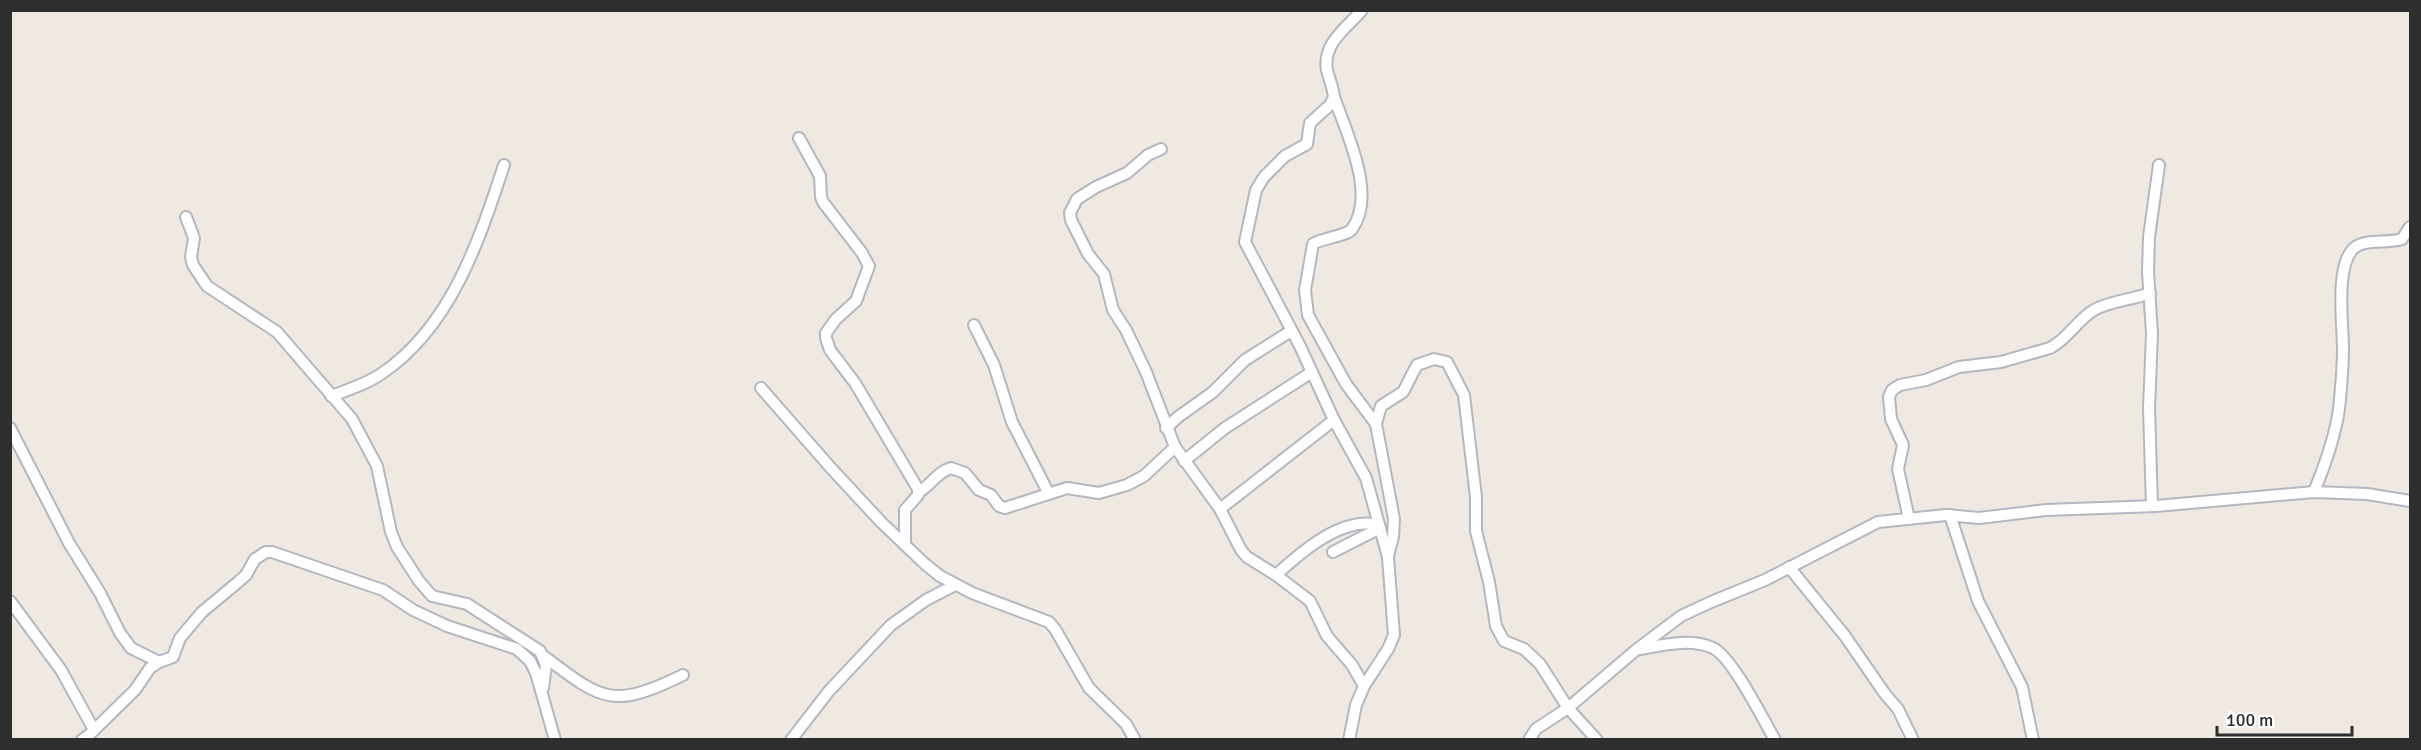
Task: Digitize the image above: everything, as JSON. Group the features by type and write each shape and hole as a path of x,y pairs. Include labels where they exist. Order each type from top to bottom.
{"street":[{"path":"1362,10 1341,31 1329,52 1327,71 1359,174 1360,212 1351,230 1313,244 1306,277 1305,303 1308,315 1333,356 1346,384 1376,424 1394,519 1393,537 1388,556"},
{"path":"1334,97 1330,105 1310,123 1307,144 1285,156 1264,177 1256,190 1247,223 1246,246 1366,478 1388,556 1389,595 1395,628 1394,635 1389,649 1364,686 1356,705 1349,740"},
{"path":"799,138 820,176 823,202 862,253 869,266 856,301 836,319 826,333 828,345 855,383 876,422 914,479 919,492"},
{"path":"1161,149 1148,155 1120,177 1083,194 1077,199 1070,213 1071,220 1082,244 1104,274 1113,310 1126,330 1146,372 1175,447 1220,509 1247,557 1276,575 1310,602 1327,636 1352,664 1364,686"},
{"path":"331,396 379,376 398,362 419,342 441,314 479,239 504,165"},
{"path":"2152,506 2149,408 2152,334 2148,272 2149,237 2159,165"},
{"path":"186,217 194,238 191,257 193,265 207,286 277,332 352,419 372,454 382,486 391,532 397,547 427,591 437,598 456,601 479,611 534,646 545,657 590,690 604,696 631,695 657,687 683,675"},
{"path":"2314,492 2327,461 2339,409 2343,350 2343,280 2348,257 2354,248 2363,243 2402,239 2410,228"},
{"path":"1909,519 1898,469 1903,445 1893,427 1888,405 1888,397 1892,390 1900,385 1926,380 1959,367 2001,362 2050,348 2057,345 2074,325 2095,310 2150,293"},
{"path":"974,325 994,365 1017,432 1049,494"},
{"path":"1166,428 1213,392 1245,360 1291,331"},
{"path":"1376,424 1381,406 1403,392 1417,365 1434,358 1447,362 1464,395 1476,497 1476,531 1490,582 1496,626 1504,641 1524,649 1540,664 1568,708 1597,740"},
{"path":"1184,461 1225,428 1312,372"},
{"path":"761,388 830,467 925,564 955,585 972,593 1049,622 1055,628 1089,688 1126,724 1135,740"},
{"path":"1220,509 1334,420"},
{"path":"10,428 69,543 103,599 120,633 131,648 159,663"},
{"path":"905,545 905,510 919,492 930,485 940,473 951,468 965,473 979,490 990,495 999,506 1005,508 1067,488 1087,493 1099,493 1127,485 1144,476 1175,447"},
{"path":"1529,740 1536,729 1568,708 1672,622 1693,610 1751,587 1875,523 1950,515 1979,518 2028,511 2152,506 2314,492 2367,494 2410,501"},
{"path":"1950,515 1978,601 2022,687 2033,740"},
{"path":"1276,575 1300,552 1327,536 1364,523 1380,527"},
{"path":"1333,552 1380,527"},
{"path":"82,740 135,690 150,668 173,657 180,638 189,626 202,612 237,584 246,575 255,559 266,552 272,552 383,590 413,610 447,626 517,649 530,661 543,689 555,740"},
{"path":"1789,567 1845,636 1898,709 1913,740"},
{"path":"791,740 829,691 891,625 926,600 955,585"},
{"path":"10,601 61,670 94,730"},
{"path":"1636,650 1669,643 1716,649 1730,664 1775,740"},
{"path":"543,689 545,657"}]}
